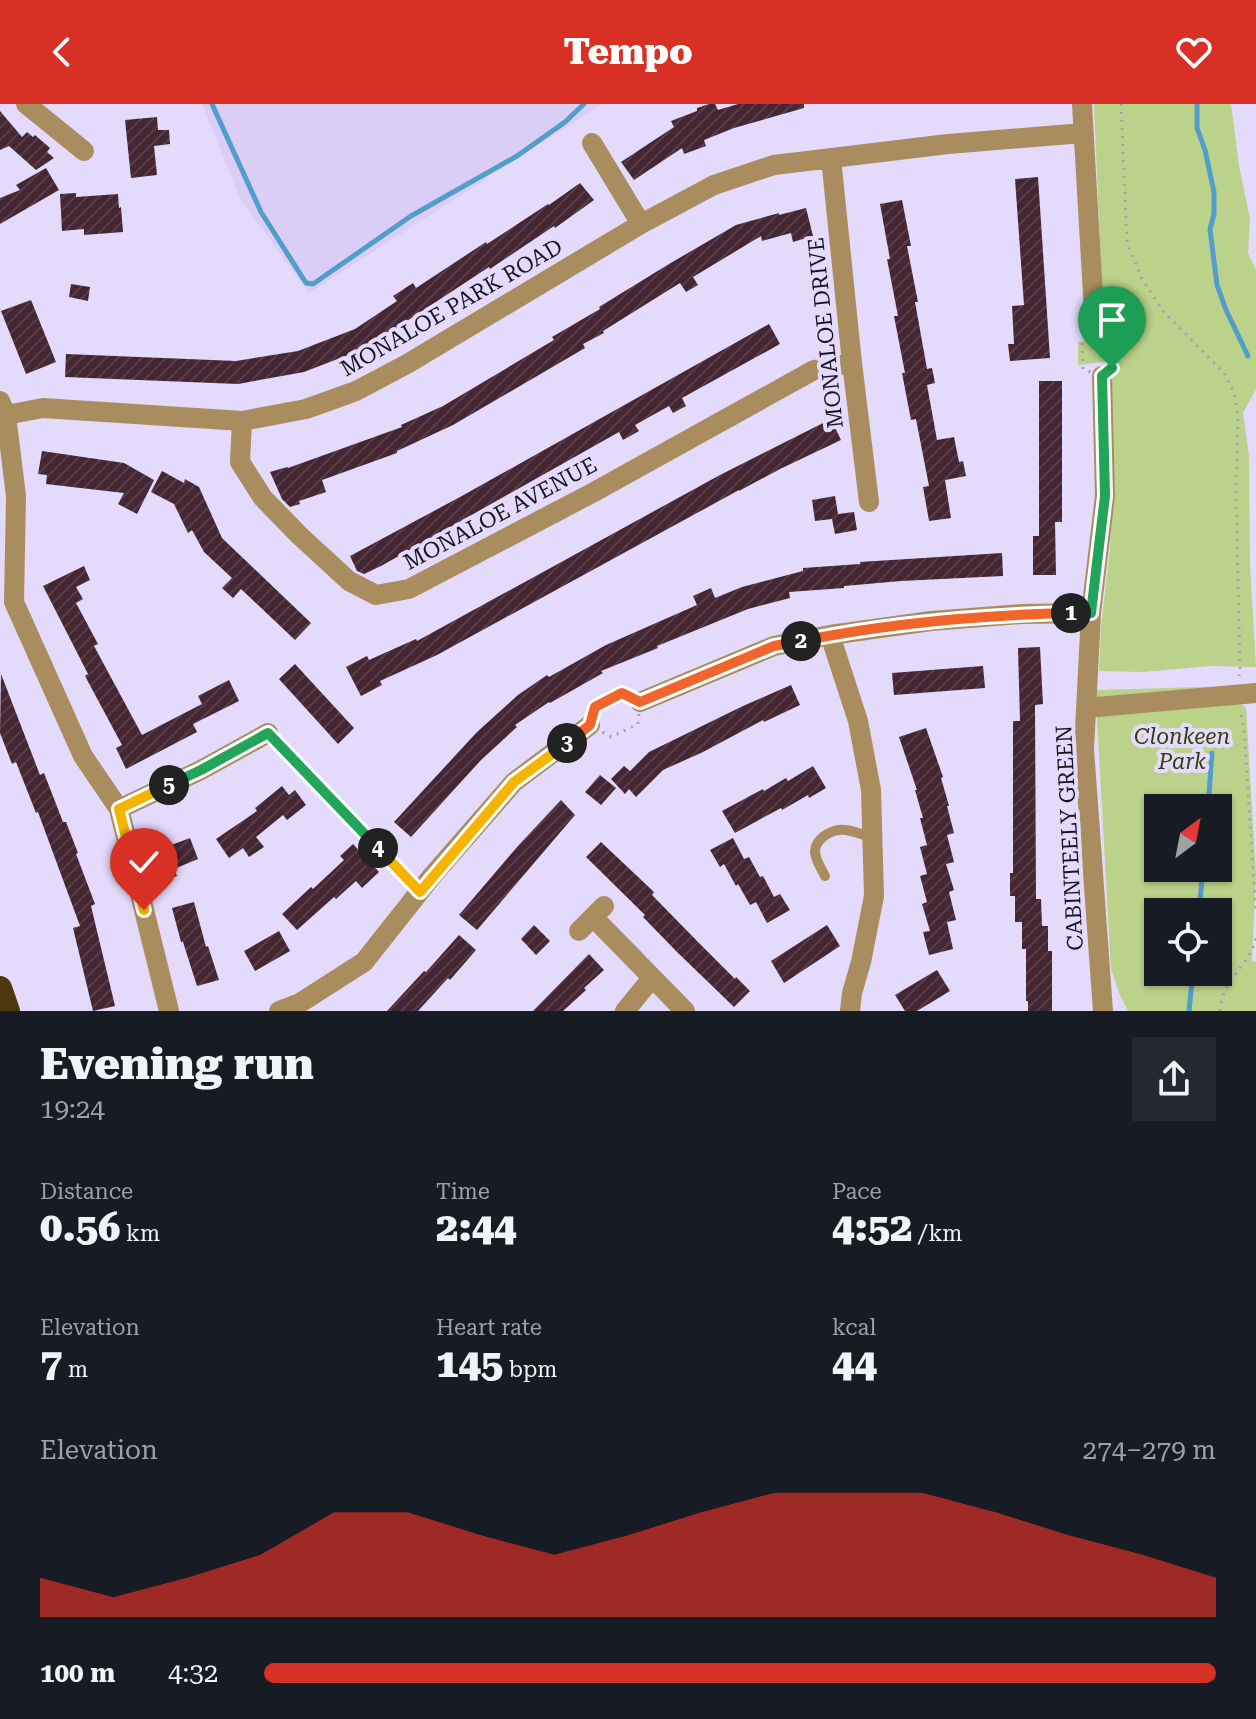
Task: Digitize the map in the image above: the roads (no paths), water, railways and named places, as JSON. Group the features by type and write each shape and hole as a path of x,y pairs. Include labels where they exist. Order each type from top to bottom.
{"highway":[{"path":"0,988 8,1011"}],"street":[{"path":"26,104 84,151"},
{"path":"1082,104 1095,330"},
{"name":"MONALOE PARK ROAD","path":"3,408 242,421 306,409 356,391 494,313 641,224 714,185 774,165 948,144 1083,133"},
{"path":"592,143 641,224"},
{"name":"MONALOE DRIVE","path":"831,158 869,502"},
{"name":"MONALOE AVENUE","path":"242,421 240,462 263,498 349,581 376,595 409,589 594,492 814,370 852,363"},
{"name":"CABINTEELY GREEN","path":"1102,376 1105,496 1091,613 1084,749 1103,1011"},
{"path":"3,408 16,496 14,602 83,756 119,809 169,1011"},
{"path":"640,702 774,646 931,621 1022,614 1091,613"},
{"path":"830,635 858,721 871,790 874,896 850,1011"},
{"path":"1086,708 1250,694 1256,712"},
{"path":"279,1011 300,1003 364,962 514,782 590,725"},
{"path":"119,809 201,770 268,733"},
{"path":"592,918 685,1011"},
{"path":"625,1011 652,978"}],"lane":[{"path":"825,876 815,849 827,833 843,829 872,837"}],"waterway":[{"path":"212,104 261,212 306,283 313,284 411,216 517,156 565,122 584,104"},
{"path":"1197,104 1197,128 1214,192 1210,229 1217,285 1248,356"},
{"path":"1209,794 1212,753"},
{"path":"1200,898 1202,882"},
{"path":"1189,1011 1192,986"}],"park label":[{"name":"Clonkeen Park","path":"1182,748"}]}
